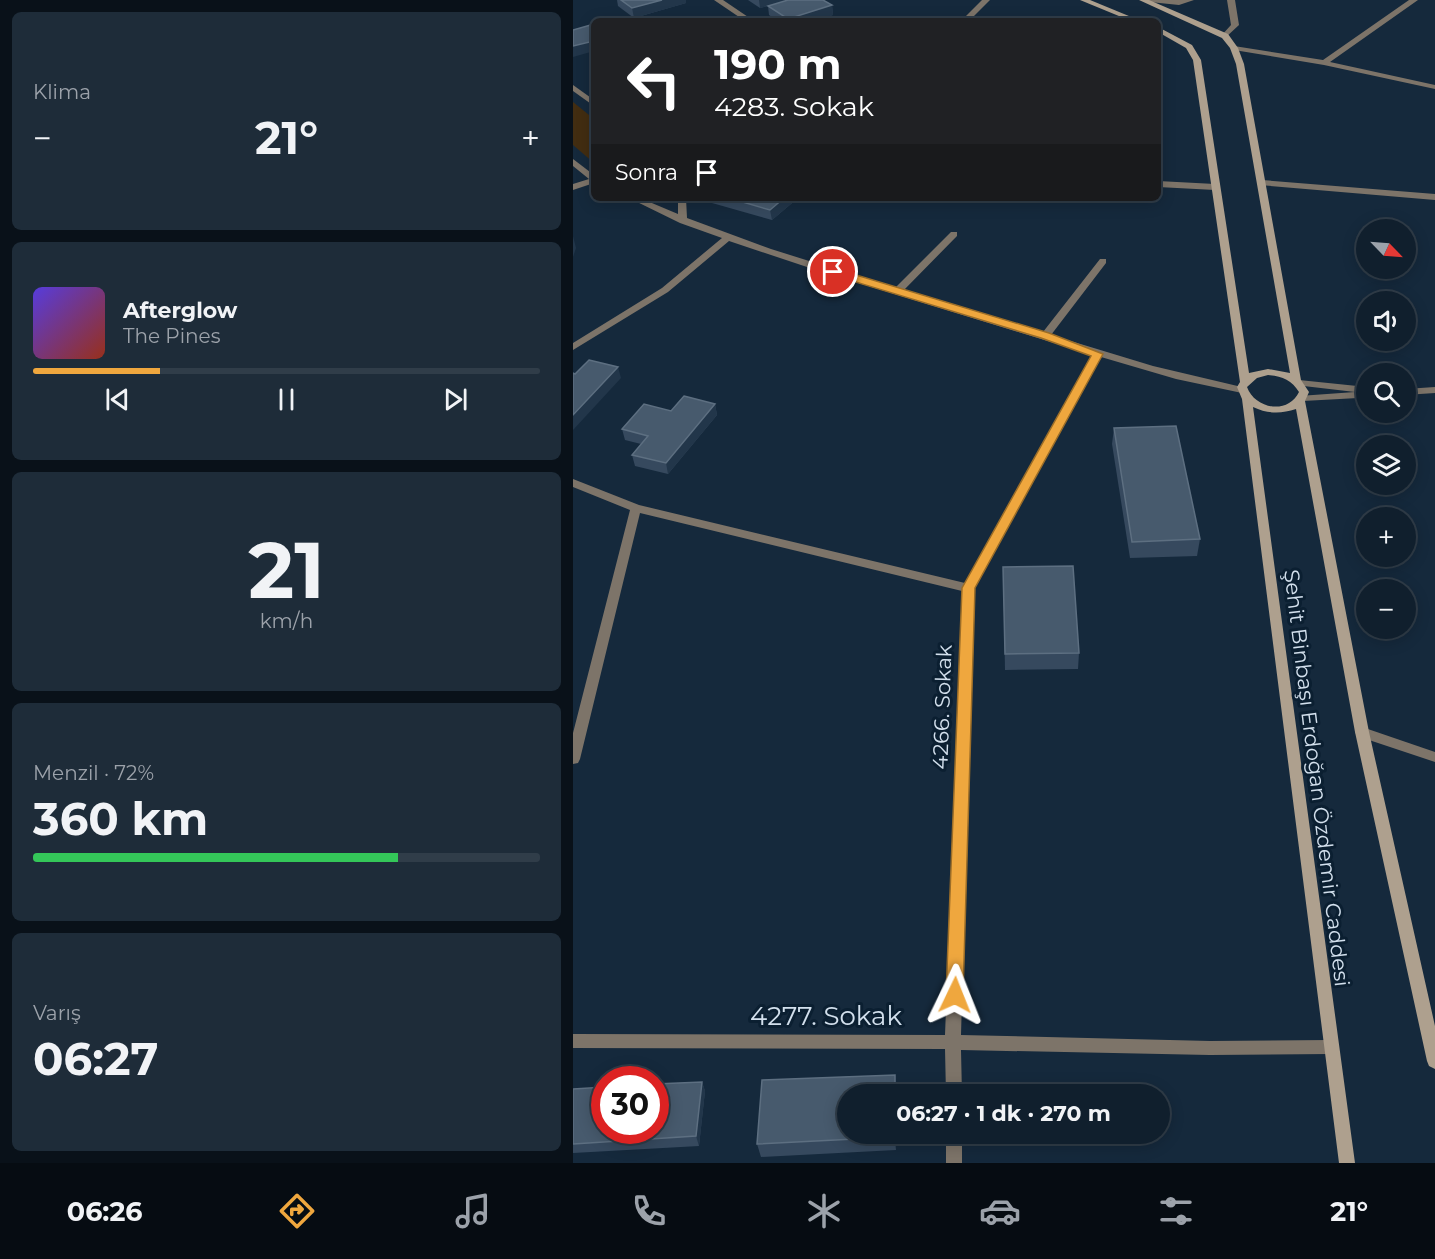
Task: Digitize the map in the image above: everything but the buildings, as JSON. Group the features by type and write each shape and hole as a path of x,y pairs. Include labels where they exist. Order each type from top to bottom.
{"main road":[{"path":"1084,0 1129,18"},
{"path":"1143,0 1225,36 1234,48 1240,64 1298,382 1304,392 1302,399 1292,407 1272,410 1254,404 1245,390 1251,376 1268,372 1288,376 1298,382"},
{"name":"Şehit Binbaşı Erdoğan Özdemir Caddesi","path":"1161,31 1189,47 1197,60 1245,390 1347,1163"},
{"name":"Şehit Binbaşı Erdoğan Özdemir Caddesi","path":"1302,399 1362,732 1435,1061"}],"street":[{"path":"718,0 745,18"},
{"path":"969,18 985,0"},
{"path":"1150,0 1179,3 1190,0"},
{"path":"1225,36 1233,31 1235,25 1231,0"},
{"path":"1324,63 1415,0"},
{"path":"1234,48 1324,63 1435,87"},
{"path":"573,87 591,102"},
{"path":"573,162 591,177"},
{"path":"573,188 591,181"},
{"path":"1262,183 1435,197"},
{"path":"1161,184 1215,187"},
{"path":"640,201 727,238 897,292 1192,382 1245,390"},
{"path":"682,201 683,221"},
{"path":"897,292 954,234"},
{"path":"573,347 665,290 727,238"},
{"path":"1045,336 1103,261"},
{"name":"4266. Sokak","path":"954,1084 953,1042 968,588 1098,354"},
{"path":"1298,382 1356,389"},
{"path":"1416,391 1435,390"},
{"path":"1302,399 1356,395"},
{"path":"573,483 636,508 968,588"},
{"path":"573,759 636,508"},
{"path":"1362,732 1435,757"},
{"name":"4277. Sokak","path":"573,1041 953,1042 1211,1048 1330,1047"},
{"path":"954,1144 954,1163"}],"shaded area":[{"path":"573,102 591,117 591,160 573,145"}],"route":[{"path":"833,272 1098,354 968,588 955,995"}]}
